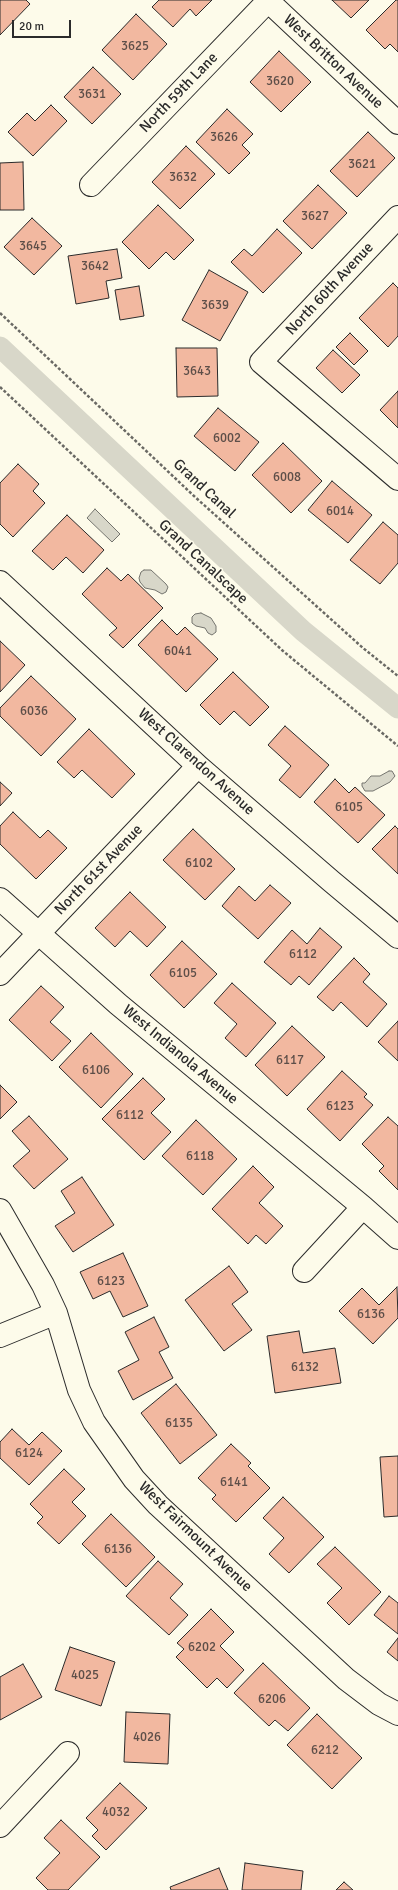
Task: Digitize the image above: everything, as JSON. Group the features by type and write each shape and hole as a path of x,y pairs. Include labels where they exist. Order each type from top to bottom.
{"street":[{"name":"West Britton Avenue","path":"267,0 398,123"},
{"name":"North 59th Lane","path":"91,185 267,0"},
{"name":"North 60th Avenue","path":"398,217 261,362 398,479"},
{"name":"West Clarendon Avenue","path":"0,582 198,766 330,881 398,937"},
{"name":"North 61st Avenue","path":"0,974 198,766"},
{"name":"West Indianola Avenue","path":"0,899 118,1004 363,1207 398,1238"},
{"path":"304,1271 363,1207"},
{"name":"West Fairmount Avenue","path":"0,1210 33,1266 56,1313 78,1390 94,1422 134,1479 158,1505 346,1678 379,1704 398,1714"},
{"path":"0,1336 56,1313"},
{"path":"0,1826 68,1754"}],"path":[{"name":"Grand Canal","path":"0,313 194,496 364,648 398,676"},
{"name":"Grand Canalscape","path":"0,387 283,651 398,746"}],"shaded area":[{"path":"95,509 120,534 112,542 87,518"},
{"path":"144,570 151,570 166,584 168,587 166,592 162,594 155,590 145,588 140,582 139,578 141,572"},
{"path":"201,613 211,618 216,626 216,632 212,635 208,633 205,628 196,626 192,623 192,617 195,614"},
{"path":"392,771 395,776 390,782 373,791 365,791 362,783 365,783 371,776 380,776"}],"building":[{"path":"0,0 26,0 30,4 0,35"},
{"path":"159,0 212,0 196,16 190,9 173,27 152,7"},
{"path":"332,0 369,0 351,18"},
{"path":"396,0 398,0 398,52 390,44 385,49 366,30"},
{"path":"136,14 167,44 133,80 102,50"},
{"path":"279,51 311,82 281,112 250,82"},
{"path":"93,67 121,94 92,124 64,97"},
{"path":"51,105 67,121 33,156 8,132 27,113 35,121"},
{"path":"227,109 253,134 242,145 250,153 229,174 196,142"},
{"path":"368,132 395,158 357,197 330,171"},
{"path":"186,146 215,174 180,209 152,182"},
{"path":"23,162 24,210 0,210 0,163"},
{"path":"318,185 347,213 312,249 283,221"},
{"path":"158,205 194,240 174,260 166,252 149,269 122,242"},
{"path":"32,218 62,246 34,275 4,247"},
{"path":"277,229 302,253 263,293 231,262 244,249 252,256"},
{"path":"117,249 122,278 106,281 109,298 76,304 68,256"},
{"path":"209,270 248,292 220,341 182,320"},
{"path":"393,283 398,288 398,336 388,347 359,318"},
{"path":"139,286 144,316 120,320 115,290"},
{"path":"350,333 368,351 354,365 336,347"},
{"path":"176,348 217,348 218,396 177,397"},
{"path":"333,350 360,375 342,393 316,368"},
{"path":"398,391 398,428 380,410"},
{"path":"218,408 259,442 235,471 194,436"},
{"path":"283,443 322,481 291,513 252,475"},
{"path":"18,464 39,484 33,491 45,503 13,537 0,524 0,483"},
{"path":"332,481 372,515 348,543 308,510"},
{"path":"67,515 104,550 83,573 66,557 53,570 32,551"},
{"path":"383,522 398,535 398,563 380,584 350,560"},
{"path":"107,568 121,581 128,574 163,608 123,648 109,635 117,628 82,594"},
{"path":"162,620 177,635 185,627 218,659 186,692 138,645"},
{"path":"0,641 25,665 0,692"},
{"path":"233,672 269,707 250,726 234,711 220,725 200,705"},
{"path":"31,676 76,719 41,756 0,716 0,708"},
{"path":"285,726 329,765 300,798 279,780 291,766 268,745"},
{"path":"89,729 135,774 112,798 82,770 74,778 57,762"},
{"path":"335,779 349,793 355,787 385,815 358,843 314,802"},
{"path":"0,782 12,793 0,806"},
{"path":"13,812 40,838 48,830 67,848 36,879 0,844 0,826"},
{"path":"395,826 398,829 398,874 372,849"},
{"path":"193,829 235,869 205,900 163,860"},
{"path":"270,885 291,903 258,939 222,906 239,886 255,901"},
{"path":"130,892 166,927 147,947 130,931 115,947 95,928"},
{"path":"320,928 342,947 309,985 299,976 291,985 264,962 292,930 307,944"},
{"path":"182,941 217,974 184,1008 150,975"},
{"path":"354,958 370,974 363,982 387,1004 367,1027 341,1002 333,1011 317,997"},
{"path":"232,983 276,1023 246,1057 225,1038 237,1024 214,1003"},
{"path":"41,986 64,1007 50,1022 71,1041 52,1061 9,1020"},
{"path":"398,1021 398,1061 378,1042"},
{"path":"292,1026 325,1057 287,1096 255,1065"},
{"path":"91,1033 133,1074 101,1108 59,1067"},
{"path":"342,1071 367,1094 364,1097 373,1105 340,1141 307,1109"},
{"path":"143,1078 165,1099 151,1113 171,1132 144,1160 102,1119"},
{"path":"0,1085 17,1102 0,1119"},
{"path":"29,1116 68,1159 34,1189 13,1166 30,1151 12,1131"},
{"path":"388,1117 398,1126 398,1190 379,1171 384,1166 362,1144"},
{"path":"196,1120 237,1159 203,1195 162,1156"},
{"path":"253,1166 274,1187 259,1203 283,1226 266,1244 256,1235 248,1244 212,1209"},
{"path":"82,1177 114,1225 73,1252 55,1226 75,1213 61,1191"},
{"path":"123,1253 148,1306 123,1317 110,1291 93,1299 80,1272"},
{"path":"229,1266 248,1292 232,1304 252,1330 224,1351 185,1300"},
{"path":"397,1287 398,1318 373,1344 339,1311 362,1288 379,1305"},
{"path":"154,1317 169,1347 159,1352 173,1378 133,1400 118,1371 139,1360 125,1332"},
{"path":"299,1331 303,1353 335,1348 341,1383 275,1393 267,1336"},
{"path":"176,1384 217,1435 180,1464 141,1413"},
{"path":"12,1429 29,1445 42,1432 62,1451 29,1485 0,1458 0,1442"},
{"path":"231,1444 251,1463 248,1466 270,1488 236,1522 212,1499 216,1495 198,1478"},
{"path":"398,1456 398,1516 384,1517 380,1457"},
{"path":"64,1469 85,1489 72,1502 86,1516 59,1544 37,1523 43,1517 30,1504"},
{"path":"283,1497 324,1537 289,1573 269,1554 284,1538 263,1518"},
{"path":"111,1514 155,1557 126,1587 82,1544"},
{"path":"335,1547 381,1592 349,1625 327,1603 342,1588 317,1564"},
{"path":"158,1561 183,1584 170,1598 188,1615 169,1635 126,1596"},
{"path":"389,1596 398,1603 398,1634 374,1615"},
{"path":"211,1609 234,1632 220,1646 244,1670 227,1688 217,1678 207,1688 176,1657 184,1649 177,1643"},
{"path":"398,1638 398,1661 387,1652"},
{"path":"70,1647 115,1662 101,1706 55,1690"},
{"path":"263,1663 310,1708 288,1731 275,1720 269,1726 234,1693"},
{"path":"23,1664 42,1697 0,1720 0,1677"},
{"path":"126,1712 170,1714 168,1764 124,1762"},
{"path":"317,1714 362,1758 332,1789 287,1745"},
{"path":"120,1783 147,1808 106,1850 92,1836 98,1830 86,1818"},
{"path":"61,1820 100,1857 68,1890 48,1890 36,1878 60,1853 44,1838"},
{"path":"245,1863 303,1871 301,1890 242,1890"},
{"path":"219,1868 228,1890 171,1890 170,1887"},
{"path":"344,1882 353,1890 336,1890"}],"waterway":[{"path":"0,347 303,631 398,708"}]}
